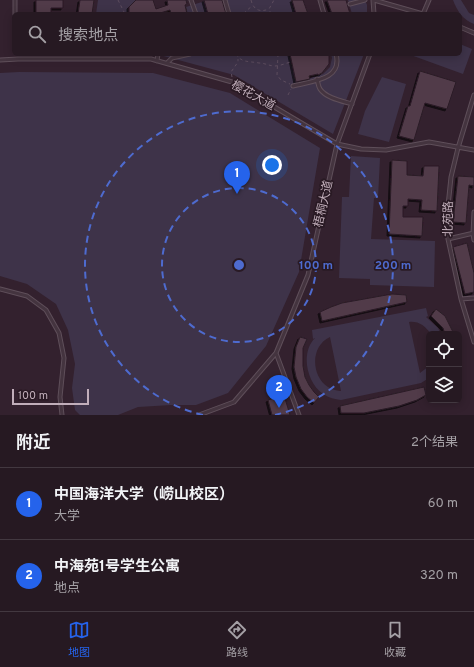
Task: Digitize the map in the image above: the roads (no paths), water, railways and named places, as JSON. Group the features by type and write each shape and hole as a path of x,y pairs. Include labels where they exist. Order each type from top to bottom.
{"lane":[{"path":"14,0 15,12"},
{"path":"191,0 195,12"},
{"path":"225,0 228,12"},
{"path":"320,0 323,12"},
{"path":"350,4 365,0"},
{"path":"374,12 374,0 416,12"},
{"path":"424,12 429,0"},
{"path":"462,28 474,32"},
{"path":"157,61 158,56"},
{"path":"167,64 172,58 181,56"},
{"path":"293,86 328,77 335,72 338,61 337,56"},
{"name":"梧桐大道","path":"199,415 234,402 276,353 308,275 338,144 369,56"},
{"name":"樱花大道","path":"0,60 151,59 232,82 338,144 361,149 386,150 429,142 474,150"},
{"path":"317,79 319,88 325,93 335,99 352,104"},
{"name":"北苑路","path":"474,95 451,177 448,206 448,239 461,299 474,342"},
{"path":"474,212 474,240"},
{"path":"448,239 473,234"},
{"path":"0,289 27,296 46,310 58,333 64,358 60,397 62,415"},
{"path":"461,299 474,298"},
{"path":"276,353 299,415"}],"place":[{"name":"中国海洋大学（崂山校区）","path":"237,194"},
{"name":"中海苑1号学生公寓","path":"279,408"}]}
